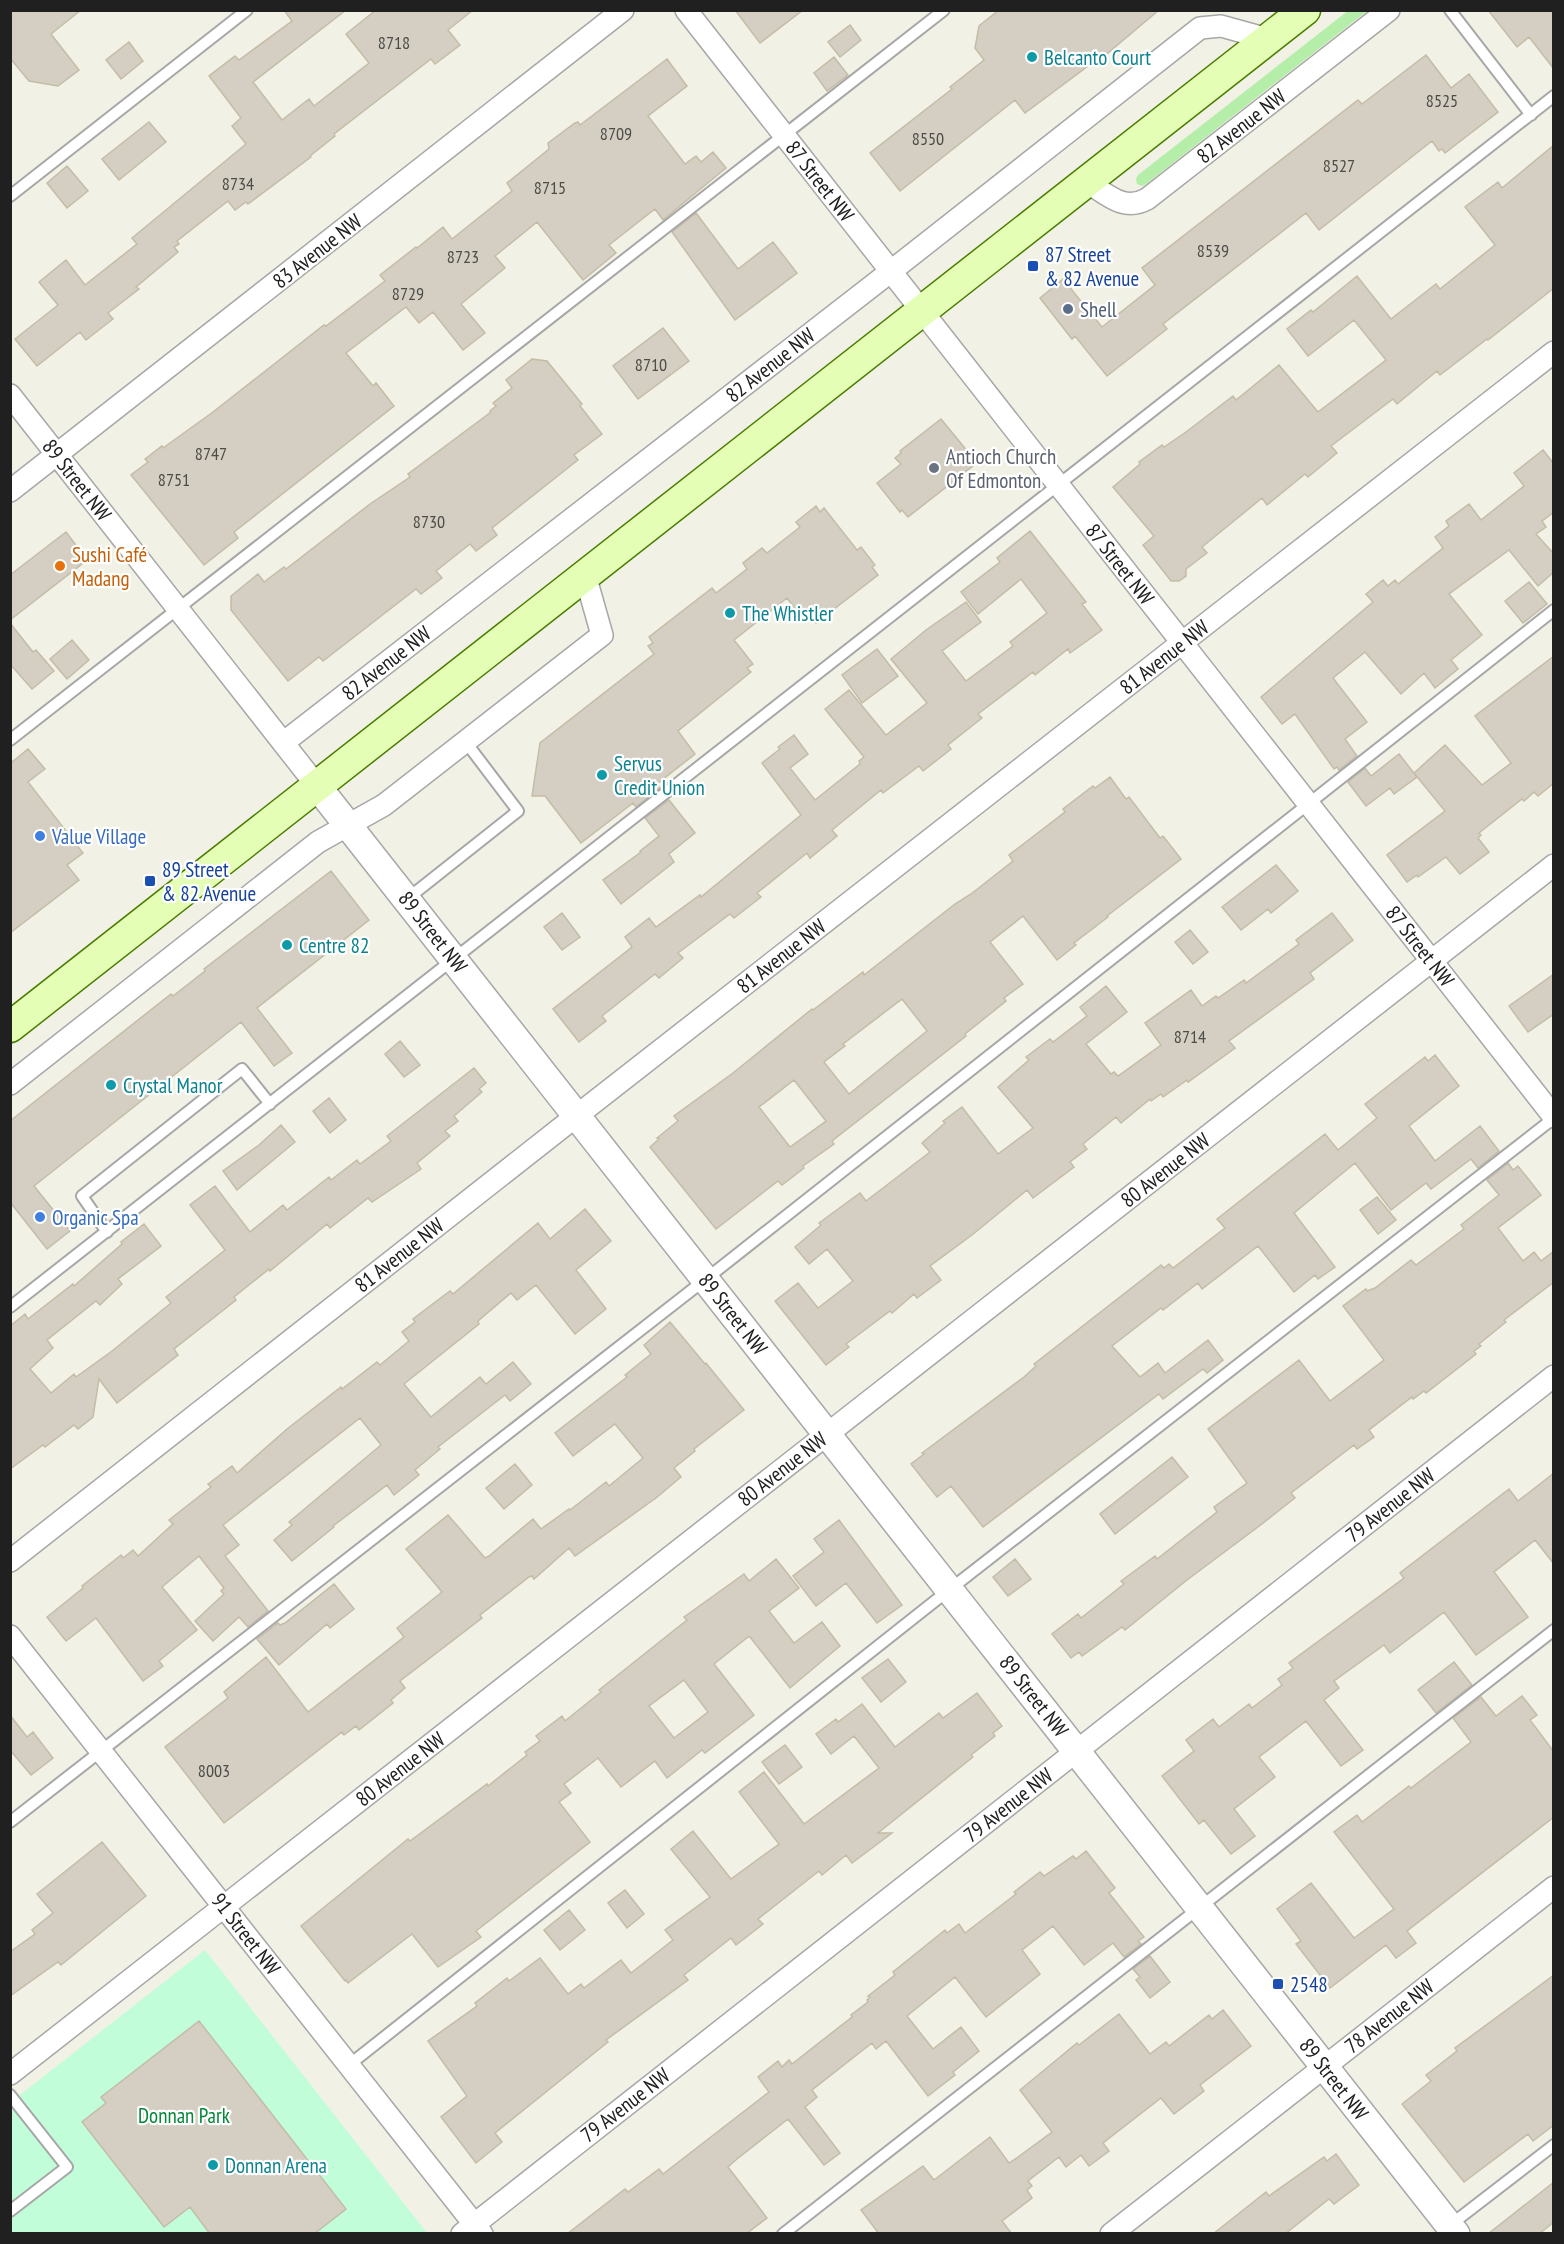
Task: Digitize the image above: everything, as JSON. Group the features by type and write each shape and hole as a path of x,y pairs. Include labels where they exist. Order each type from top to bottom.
{"main road":[{"path":"10,1027 1305,10"}],"street":[{"name":"83 Avenue NW","path":"10,491 624,10"},
{"name":"87 Street NW","path":"686,10 1554,1117"},
{"name":"82 Avenue NW","path":"1087,182 1123,204 1131,205 1147,199 1389,10"},
{"name":"82 Avenue NW","path":"283,743 890,272 1200,28 1221,26 1268,39"},
{"name":"81 Avenue NW","path":"10,1561 1554,352"},
{"name":"89 Street NW","path":"10,395 1200,1907 1324,2066 1448,2231"},
{"path":"10,1084 318,842 384,805 602,635 585,575"},
{"name":"80 Avenue NW","path":"10,2074 1554,865"},
{"name":"79 Avenue NW","path":"472,2230 1554,1376"},
{"name":"91 Street NW","path":"10,1635 349,2065 472,2230"},
{"name":"78 Avenue NW","path":"1111,2234 1554,1887"}],"lane":[{"path":"10,196 247,10"},
{"path":"10,740 944,10"},
{"path":"1450,10 1531,115"},
{"path":"10,1307 1554,96"},
{"path":"10,1822 706,1279 1554,610"},
{"path":"407,899 519,811 465,741"},
{"path":"107,1232 82,1196 242,1069 270,1104"},
{"path":"349,2065 1554,1117"},
{"path":"783,2234 1554,1630"},
{"path":"10,2095 67,2167 10,2211"},
{"path":"1448,2231 1554,2145"}],"green space":[{"path":"1349,10 1367,11 1146,184 1142,186 1137,184 1138,175"},
{"name":"Donnan Park","path":"205,1950 427,2233 11,2234 11,2102"}],"building":[{"path":"10,10 81,10 51,34 79,70 58,86 29,81 10,58"},
{"path":"284,10 346,10 253,82 282,120 309,99 314,106 369,63 346,34 376,10 473,10 448,30 460,45 435,64 431,59 334,134 335,136 311,157 248,204 246,202 235,210 228,201 177,241 179,244 174,247 178,252 136,287 139,289 108,313 113,319 86,340 80,332 37,366 15,339 58,305 39,282 66,260 85,285 137,244 132,238 246,144 232,126 241,118 209,76 235,56 239,60 292,21"},
{"path":"735,10 803,10 760,43"},
{"path":"999,10 1159,10 1096,63 1095,61 1025,113 1015,100 900,191 870,153 952,89 950,87 984,60 975,48 979,26"},
{"path":"1488,10 1554,10 1554,69 1529,37 1517,47"},
{"path":"850,25 861,40 840,57 828,42"},
{"path":"129,42 143,61 121,79 106,60"},
{"path":"1426,55 1451,88 1469,74 1498,112 1445,153 1442,149 1439,151 1432,141 1319,230 1306,213 1163,324 1167,329 1107,376 1075,336 1072,339 1040,298 1063,279 1102,327 1155,285 1142,268 1358,100 1362,104"},
{"path":"834,57 848,75 827,91 814,73"},
{"path":"667,59 687,86 648,116 685,164 696,156 701,162 713,152 726,168 663,220 655,209 609,245 616,253 583,280 537,222 495,256 505,268 461,304 485,333 463,350 433,312 419,323 406,307 346,353 373,386 376,383 394,406 234,532 238,538 204,565 131,475 148,462 145,459 213,412 324,325 326,326 385,281 380,275 443,227 452,239 512,191 507,183 549,149 548,143 575,123 578,122 580,125"},
{"path":"149,122 166,142 119,180 102,159"},
{"path":"1554,145 1554,288 1440,375 1437,371 1397,404 1393,399 1331,446 1337,453 1308,477 1305,474 1267,505 1262,498 1202,547 1207,553 1186,569 1186,576 1179,581 1171,581 1143,545 1154,536 1113,487 1140,464 1139,462 1162,445 1164,447 1186,432 1233,396 1236,400 1279,365 1318,412 1386,360 1354,320 1308,356 1287,329 1311,310 1313,312 1357,276 1391,319 1436,284 1440,289 1495,245 1465,207 1498,182 1502,188"},
{"path":"67,166 88,191 67,208 47,183"},
{"path":"696,213 738,269 773,242 797,273 735,320 672,232"},
{"path":"663,328 689,361 638,399 613,366"},
{"path":"532,359 547,361 582,404 580,406 602,434 574,455 578,460 492,528 497,535 476,551 470,544 436,571 442,578 421,594 416,589 323,661 319,657 288,681 231,610 231,596 258,574 264,582 284,567 286,569 370,504 410,477 408,474 491,412 496,406 493,403 512,388 506,380"},
{"name":"Antioch Church Of Edmonton","path":"941,419 977,463 908,517 902,510 900,512 877,483 901,464 895,458 901,453 900,451"},
{"path":"1543,450 1554,464 1554,512 1542,521 1546,527 1536,534 1554,554 1554,572 1538,586 1509,550 1449,594 1482,635 1451,660 1458,669 1435,688 1424,673 1401,694 1365,652 1333,678 1367,722 1345,739 1357,756 1339,770 1337,767 1334,769 1295,714 1282,724 1261,697 1373,602 1366,594 1383,580 1388,586 1395,580 1398,584 1443,548 1435,537 1449,526 1446,521 1469,504 1481,520 1524,486 1514,473"},
{"path":"816,506 820,512 824,508 857,550 861,547 875,565 872,567 878,575 816,623 811,617 805,622 787,598 734,640 753,664 747,668 751,672 678,731 695,754 657,784 660,788 636,807 633,803 581,843 545,796 532,796 540,743 654,654 648,646 653,643 649,637 712,588 716,593 747,569 743,563 762,548 767,553 800,527 796,522"},
{"path":"1030,531 1086,602 1082,604 1102,630 1070,653 1068,649 1035,675 1033,672 978,714 982,718 948,745 951,749 923,771 919,766 883,793 881,790 832,830 837,836 810,858 807,853 757,893 761,897 734,918 730,914 678,953 683,958 659,978 655,974 602,1016 606,1021 579,1042 553,1009 632,947 625,937 649,918 656,927 700,895 701,897 801,815 762,763 780,749 778,747 794,735 808,754 790,768 815,800 860,764 859,761 864,757 825,709 849,690 886,735 927,703 891,659 926,630 966,602 981,622 942,651 966,681 1013,646 1010,642 1047,613 1021,579 978,614 961,592 1000,562 997,558"},
{"path":"66,532 87,560 10,620 10,575"},
{"path":"1529,582 1547,604 1523,623 1505,601"},
{"path":"10,623 33,652 36,650 54,671 32,689 10,664"},
{"path":"72,640 89,660 67,679 50,659"},
{"path":"877,649 898,676 862,703 842,675"},
{"path":"1554,656 1554,783 1538,796 1534,792 1524,801 1522,799 1479,833 1481,835 1478,838 1489,852 1460,874 1446,857 1407,882 1387,855 1445,811 1414,773 1445,745 1482,785 1511,763 1475,716"},
{"name":"Value Village","path":"28,749 45,769 28,782 83,853 67,865 79,880 10,933 10,760 12,762"},
{"path":"1399,754 1417,777 1394,794 1390,788 1366,806 1348,782 1365,768 1371,776"},
{"path":"1110,777 1126,799 1129,797 1160,838 1163,836 1181,859 1107,916 1057,960 1023,916 990,942 1023,984 1004,998 1006,1001 965,1034 966,1036 832,1141 834,1144 803,1166 804,1168 782,1185 778,1181 716,1229 650,1147 659,1139 657,1138 678,1121 674,1116 733,1073 812,1009 863,972 864,975 971,894 1013,861 1009,855 1065,812 1063,809 1093,786 1095,788","holes":["902,999 927,1031 849,1094 824,1062 845,1046 843,1044","794,1080 826,1121 790,1147 759,1107"]},
{"path":"669,800 695,833 669,854 674,862 621,904 603,880 659,836 645,818"},
{"path":"1276,865 1298,891 1271,913 1268,909 1241,930 1222,907"},
{"path":"331,871 369,920 257,1008 292,1053 274,1066 241,1022 34,1186 70,1231 47,1249 10,1202 10,1121"},
{"path":"562,913 580,937 562,950 544,927"},
{"path":"1332,913 1353,940 1310,973 1314,979 1229,1041 1235,1048 1188,1082 1187,1080 1163,1097 1161,1094 1151,1101 1150,1099 1121,1123 1116,1117 1083,1144 1087,1149 1070,1162 1074,1167 1033,1198 1027,1190 930,1266 941,1280 917,1298 914,1294 892,1313 890,1311 846,1344 849,1347 826,1365 775,1301 798,1283 818,1308 853,1281 827,1249 809,1264 795,1247 821,1225 819,1223 860,1193 866,1201 930,1152 922,1143 945,1123 943,1121 962,1107 998,1154 1033,1128 998,1087 1029,1060 1026,1057 1050,1039 1053,1042 1087,1016 1080,1007 1106,986 1127,1012 1086,1044 1111,1074 1114,1072 1118,1076 1161,1045 1145,1023 1191,990 1202,1006 1244,980 1246,983 1299,944 1296,940"},
{"path":"1190,930 1208,952 1193,964 1175,942"},
{"path":"1554,974 1554,1014 1528,1032 1509,1006"},
{"path":"400,1041 420,1065 404,1077 385,1054"},
{"path":"1435,1055 1459,1086 1409,1126 1435,1161 1480,1126 1499,1151 1478,1168 1471,1159 1431,1189 1426,1183 1391,1210 1355,1163 1294,1213 1335,1267 1318,1279 1315,1275 1294,1292 1258,1246 1202,1289 1198,1283 1112,1346 1140,1377 1158,1363 1165,1373 1208,1340 1223,1360 1207,1373 1203,1369 1163,1399 1159,1394 983,1527 951,1486 937,1497 911,1464 924,1454 922,1453 1024,1377 1036,1366 1034,1364 1161,1265 1164,1268 1169,1264 1173,1268 1225,1228 1217,1219 1325,1134 1338,1150 1377,1118 1365,1104 1425,1057 1428,1061"},
{"path":"474,1068 486,1083 479,1089 482,1092 454,1116 458,1121 445,1131 450,1136 417,1163 421,1169 372,1202 368,1198 330,1228 327,1224 234,1297 236,1300 174,1349 178,1355 117,1403 99,1379 93,1417 78,1429 74,1425 10,1469 10,1326 25,1314 28,1319 73,1284 74,1286 144,1224 161,1246 118,1279 122,1284 100,1305 96,1301 47,1340 53,1348 30,1369 51,1393 74,1374 76,1377 112,1351 171,1303 166,1297 225,1250 190,1205 215,1186 250,1232 283,1205 287,1210 329,1177 331,1180 357,1160 360,1164 391,1141 387,1136"},
{"path":"329,1098 346,1120 330,1133 313,1111"},
{"path":"281,1125 295,1142 237,1190 223,1171 259,1145"},
{"path":"1508,1163 1513,1170 1518,1166 1541,1195 1498,1228 1523,1261 1534,1252 1541,1261 1554,1251 1554,1282 1504,1320 1506,1322 1479,1344 1481,1346 1474,1351 1476,1354 1426,1393 1424,1391 1413,1399 1412,1397 1369,1430 1374,1437 1357,1449 1354,1445 1291,1493 1295,1498 1125,1630 1122,1627 1082,1656 1079,1652 1071,1658 1052,1634 1078,1614 1081,1618 1124,1584 1121,1581 1155,1556 1157,1559 1217,1512 1214,1507 1247,1483 1208,1429 1299,1360 1330,1401 1384,1360 1343,1306 1366,1289 1367,1291 1375,1288 1411,1260 1416,1265 1464,1229 1461,1225 1499,1195 1487,1180"},
{"path":"1377,1197 1396,1220 1378,1234 1360,1210"},
{"path":"585,1209 611,1241 576,1270 606,1309 575,1334 536,1285 517,1300 511,1293 478,1321 479,1324 404,1384 431,1417 480,1377 486,1384 513,1362 531,1384 510,1401 505,1395 438,1447 440,1449 415,1470 419,1475 394,1495 387,1485 292,1561 274,1540 292,1525 289,1522 381,1445 360,1418 223,1525 239,1545 225,1556 268,1611 248,1627 239,1617 213,1641 195,1621 224,1594 221,1591 224,1588 199,1556 162,1587 197,1630 159,1661 163,1666 143,1681 96,1618 66,1641 47,1617 83,1588 82,1586 121,1555 123,1558 133,1550 138,1556 173,1524 169,1520 211,1487 208,1484 232,1466 237,1473 287,1429 341,1387 342,1389 377,1362 380,1365 409,1341 402,1332 415,1322 413,1319 450,1291 453,1294 538,1223 550,1239"},
{"path":"670,1322 744,1410 694,1449 695,1451 674,1468 681,1477 656,1498 575,1556 569,1548 534,1579 532,1576 529,1577 480,1615 482,1618 400,1681 405,1688 391,1700 393,1703 359,1730 356,1726 344,1735 342,1732 224,1823 165,1747 228,1698 224,1692 266,1657 308,1712 404,1637 397,1628 442,1592 406,1549 448,1515 485,1558 533,1519 541,1529 606,1482 609,1486 643,1458 615,1424 573,1456 555,1433 627,1377 625,1375 651,1354 644,1345"},
{"path":"1172,1457 1188,1477 1115,1534 1100,1514"},
{"path":"515,1464 532,1485 504,1509 486,1488"},
{"path":"1554,1473 1554,1564 1535,1540 1494,1572 1528,1617 1476,1655 1444,1612 1390,1653 1384,1645 1334,1681 1339,1688 1324,1700 1363,1750 1341,1766 1306,1721 1259,1757 1275,1777 1234,1809 1255,1836 1231,1854 1204,1820 1199,1824 1162,1776 1194,1751 1186,1740 1213,1719 1219,1727 1249,1704 1252,1708 1282,1685 1278,1679 1293,1668 1289,1663 1404,1578 1400,1573 1509,1489 1518,1501"},
{"path":"839,1520 902,1605 877,1623 846,1583 816,1606 793,1576 824,1552 814,1539"},
{"path":"776,1559 799,1588 769,1611 794,1643 822,1622 840,1646 790,1688 748,1637 714,1664 754,1715 705,1753 702,1750 667,1778 655,1761 621,1787 598,1758 564,1784 571,1793 559,1802 590,1842 476,1931 481,1937 438,1967 412,1934 348,1983 345,1981 301,1926 408,1839 410,1841 487,1784 488,1786 527,1755 525,1752 540,1741 536,1736 562,1716 565,1721 601,1692 599,1690 687,1620 684,1617 744,1574 749,1581","holes":["684,1680 708,1712 674,1738 649,1706"]},
{"path":"1015,1559 1031,1579 1008,1596 993,1577"},
{"path":"334,1584 354,1609 330,1628 327,1624 279,1665 257,1639 278,1623 280,1625 285,1623"},
{"path":"888,1659 906,1682 881,1702 862,1678"},
{"path":"1454,1662 1472,1685 1436,1713 1418,1690"},
{"path":"977,1693 1002,1726 993,1733 995,1736 971,1755 973,1757 878,1833 892,1833 852,1863 846,1855 822,1875 819,1871 758,1919 763,1924 736,1945 731,1938 684,1975 688,1980 606,2040 608,2042 495,2133 502,2142 476,2163 441,2117 467,2096 428,2041 477,2006 475,2003 507,1978 509,1981 540,1958 568,1994 581,1984 584,1988 621,1960 631,1973 673,1940 665,1930 710,1897 671,1849 693,1831 731,1879 779,1844 739,1792 764,1772 804,1824 879,1768 854,1736 831,1754 816,1734 836,1719 838,1722 862,1704 895,1747 939,1713 943,1718"},
{"path":"1522,1696 1537,1715 1530,1720 1554,1752 1554,1817 1407,1931 1416,1943 1396,1958 1386,1945 1330,1988 1296,1944 1301,1941 1277,1909 1311,1883 1354,1938 1394,1909 1334,1832 1357,1815 1362,1822 1471,1742 1453,1718 1481,1697 1496,1716"},
{"path":"10,1715 27,1737 33,1732 53,1758 31,1775 10,1750"},
{"path":"785,1745 802,1767 779,1784 762,1762"},
{"path":"102,1842 146,1896 61,1965 58,1962 10,1996 10,1952 35,1934 32,1930 53,1913 37,1894"},
{"path":"1086,1851 1115,1888 1109,1893 1144,1937 1138,1941 1141,1944 1124,1957 1113,1943 1084,1965 1053,1926 1022,1950 1040,1974 986,2017 955,1977 907,2016 933,2049 961,2027 979,2051 953,2072 955,2075 928,2096 886,2041 876,2049 872,2043 812,2090 817,2097 805,2107 840,2153 824,2165 788,2119 737,2159 728,2167 767,2218 746,2234 567,2234 625,2189 628,2192 659,2169 663,2174 769,2092 758,2077 778,2061 782,2067 789,2060 792,2064 852,2017 851,2015 868,2002 870,1997 868,1996 895,1975 893,1972 945,1930 947,1933 959,1924 965,1933 1016,1894 1014,1892 1040,1872 1044,1876 1073,1856 1076,1859"},
{"path":"625,1890 644,1914 627,1928 608,1903"},
{"path":"569,1910 585,1930 560,1950 544,1930"},
{"path":"1150,1956 1170,1982 1150,1998 1136,1980 1140,1977 1133,1969"},
{"path":"1554,1975 1554,2125 1533,2141 1528,2134 1464,2182 1402,2104 1431,2081 1426,2075 1457,2051 1455,2048"},
{"path":"1223,2010 1251,2046 1200,2085 1204,2091 1174,2114 1161,2098 1103,2143 1109,2151 1089,2166 1081,2155 1066,2167 1059,2157 1028,2181 1032,2186 1027,2190 1032,2198 1002,2221 1012,2234 879,2234 861,2210 923,2166 934,2180 990,2137 1009,2163 1052,2132 1020,2090 1077,2043 1079,2045 1119,2014 1150,2054 1166,2042 1169,2046 1209,2015 1212,2019"},
{"name":"Donnan Arena","path":"199,2021 346,2209 314,2234 210,2234 190,2207 164,2227 82,2122 106,2103 101,2097"},
{"path":"1336,2154 1359,2185 1334,2204 1329,2199 1285,2234 1213,2234 1266,2192 1269,2196 1324,2157 1327,2161"},
{"path":"1554,2182 1554,2222 1539,2234 1488,2234"}],"place":[{"name":"Belcanto Court","path":"1032,57"},
{"name":"87 Street & 82 Avenue","path":"1033,266"},
{"name":"Shell","path":"1068,309"},
{"name":"Antioch Church Of Edmonton","path":"934,468"},
{"name":"Sushi Café Madang","path":"60,566"},
{"name":"The Whistler","path":"730,613"},
{"name":"Servus Credit Union","path":"602,775"},
{"name":"Value Village","path":"40,836"},
{"name":"89 Street & 82 Avenue","path":"150,881"},
{"name":"Centre 82","path":"287,945"},
{"name":"Crystal Manor","path":"111,1085"},
{"name":"Organic Spa","path":"40,1217"},
{"name":"2548","path":"1278,1984"},
{"name":"Donnan Arena","path":"213,2165"}]}
